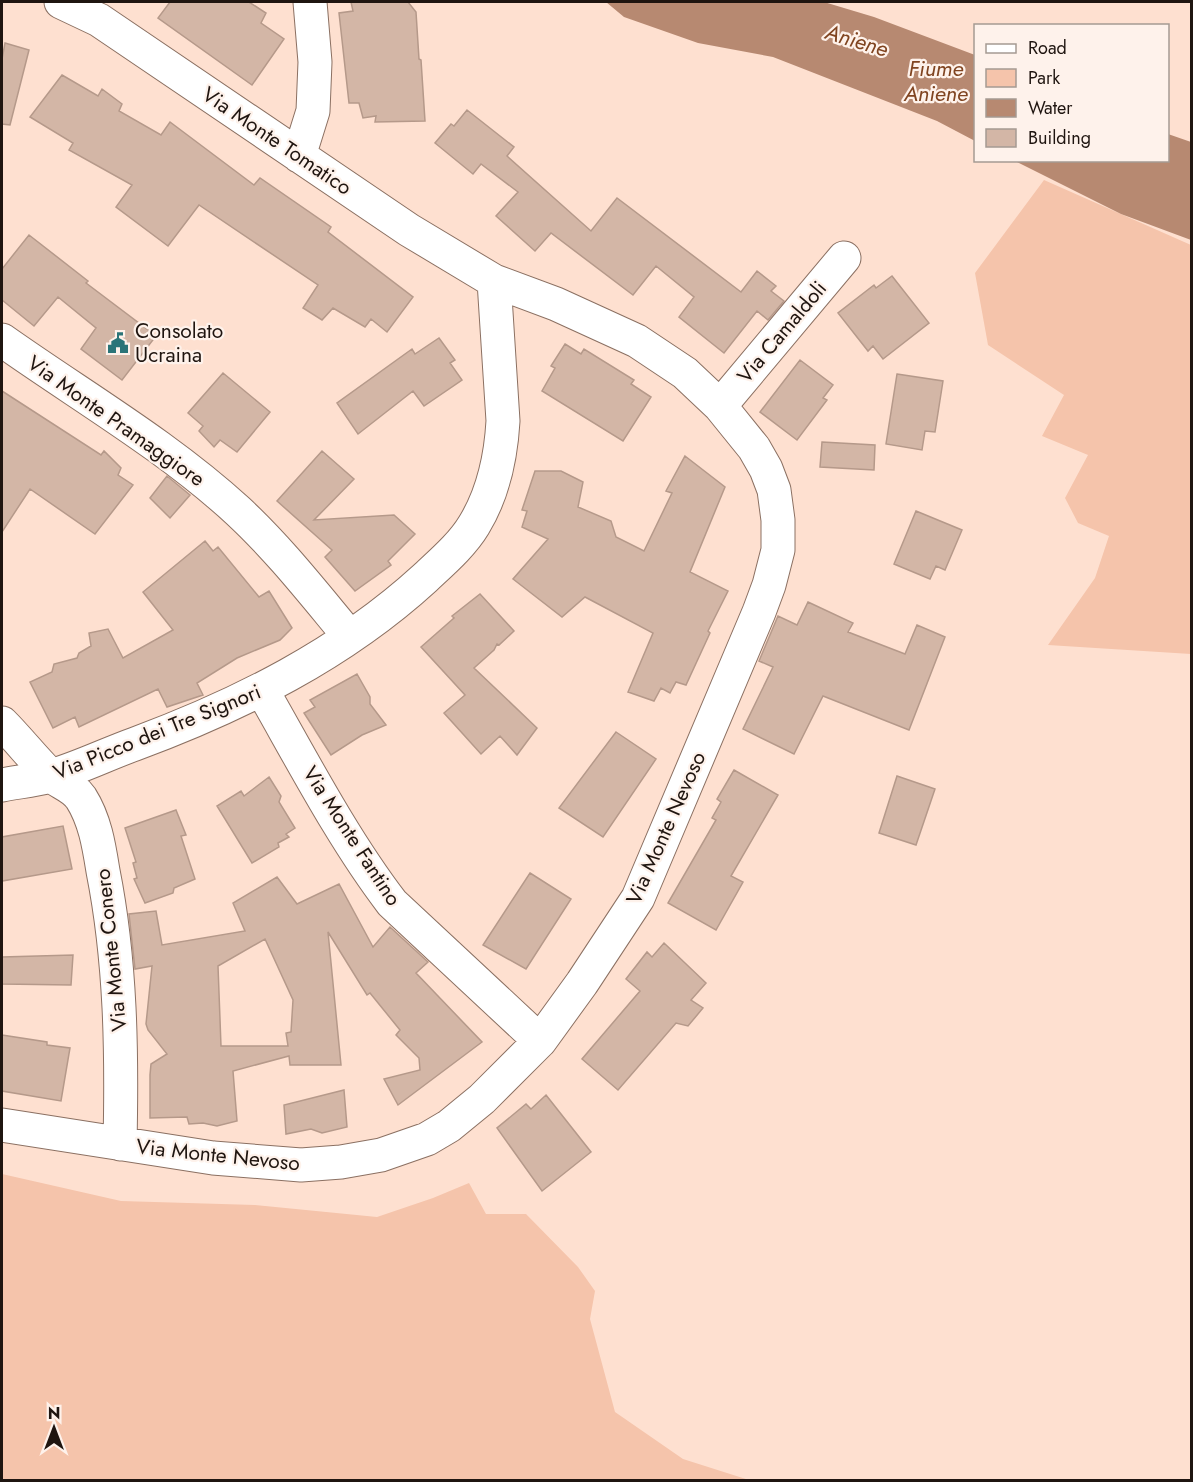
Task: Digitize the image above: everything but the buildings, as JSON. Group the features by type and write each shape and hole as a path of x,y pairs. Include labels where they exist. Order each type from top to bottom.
{"street":[{"name":"Via Monte Tomatico","path":"61,2 99,20 409,230 494,281"},
{"path":"299,156 313,111 315,62 310,2"},
{"name":"Via Camaldoli","path":"720,406 844,258"},
{"name":"Via Monte Nevoso","path":"2,1125 213,1158 301,1165 341,1162 381,1155 427,1139 449,1126 482,1099 540,1041 582,984 638,898 732,680 772,577 779,536 774,490 761,459 720,406 685,373 637,341 556,304 494,281"},
{"name":"Via Picco dei Tre Signori","path":"2,785 50,776 172,730 262,690 350,637 408,594 435,569 465,537 484,506 497,466 503,421 494,281"},
{"name":"Via Monte Pramaggiore","path":"2,340 169,453 238,511 305,582 350,637"},
{"name":"Via Monte Fantino","path":"262,690 321,794 392,903 540,1041"},
{"name":"Via Monte Conero","path":"2,723 50,776 72,788 86,808 93,824 105,879 118,982 122,1061 120,1144"}],"green space":[{"path":"1044,180 1191,245 1191,654 1048,645 1095,578 1109,536 1078,523 1065,498 1088,455 1042,436 1064,395 988,345 975,273"},
{"path":"2,1174 121,1201 255,1205 377,1217 469,1183 486,1214 526,1214 578,1267 595,1291 590,1319 615,1412 683,1459 749,1480 2,1480"}],"water":[{"name":"Fiume Aniene","path":"606,2 824,2 874,17 974,55 974,140 937,121 773,57 698,43 624,17"},
{"path":"1169,134 1191,142 1191,240 1121,214 1017,162 1169,162"}],"place":[{"name":"Consolato Ucraina","path":"118,343"}],"water label":[{"name":"Aniene","path":"857,40"}]}
